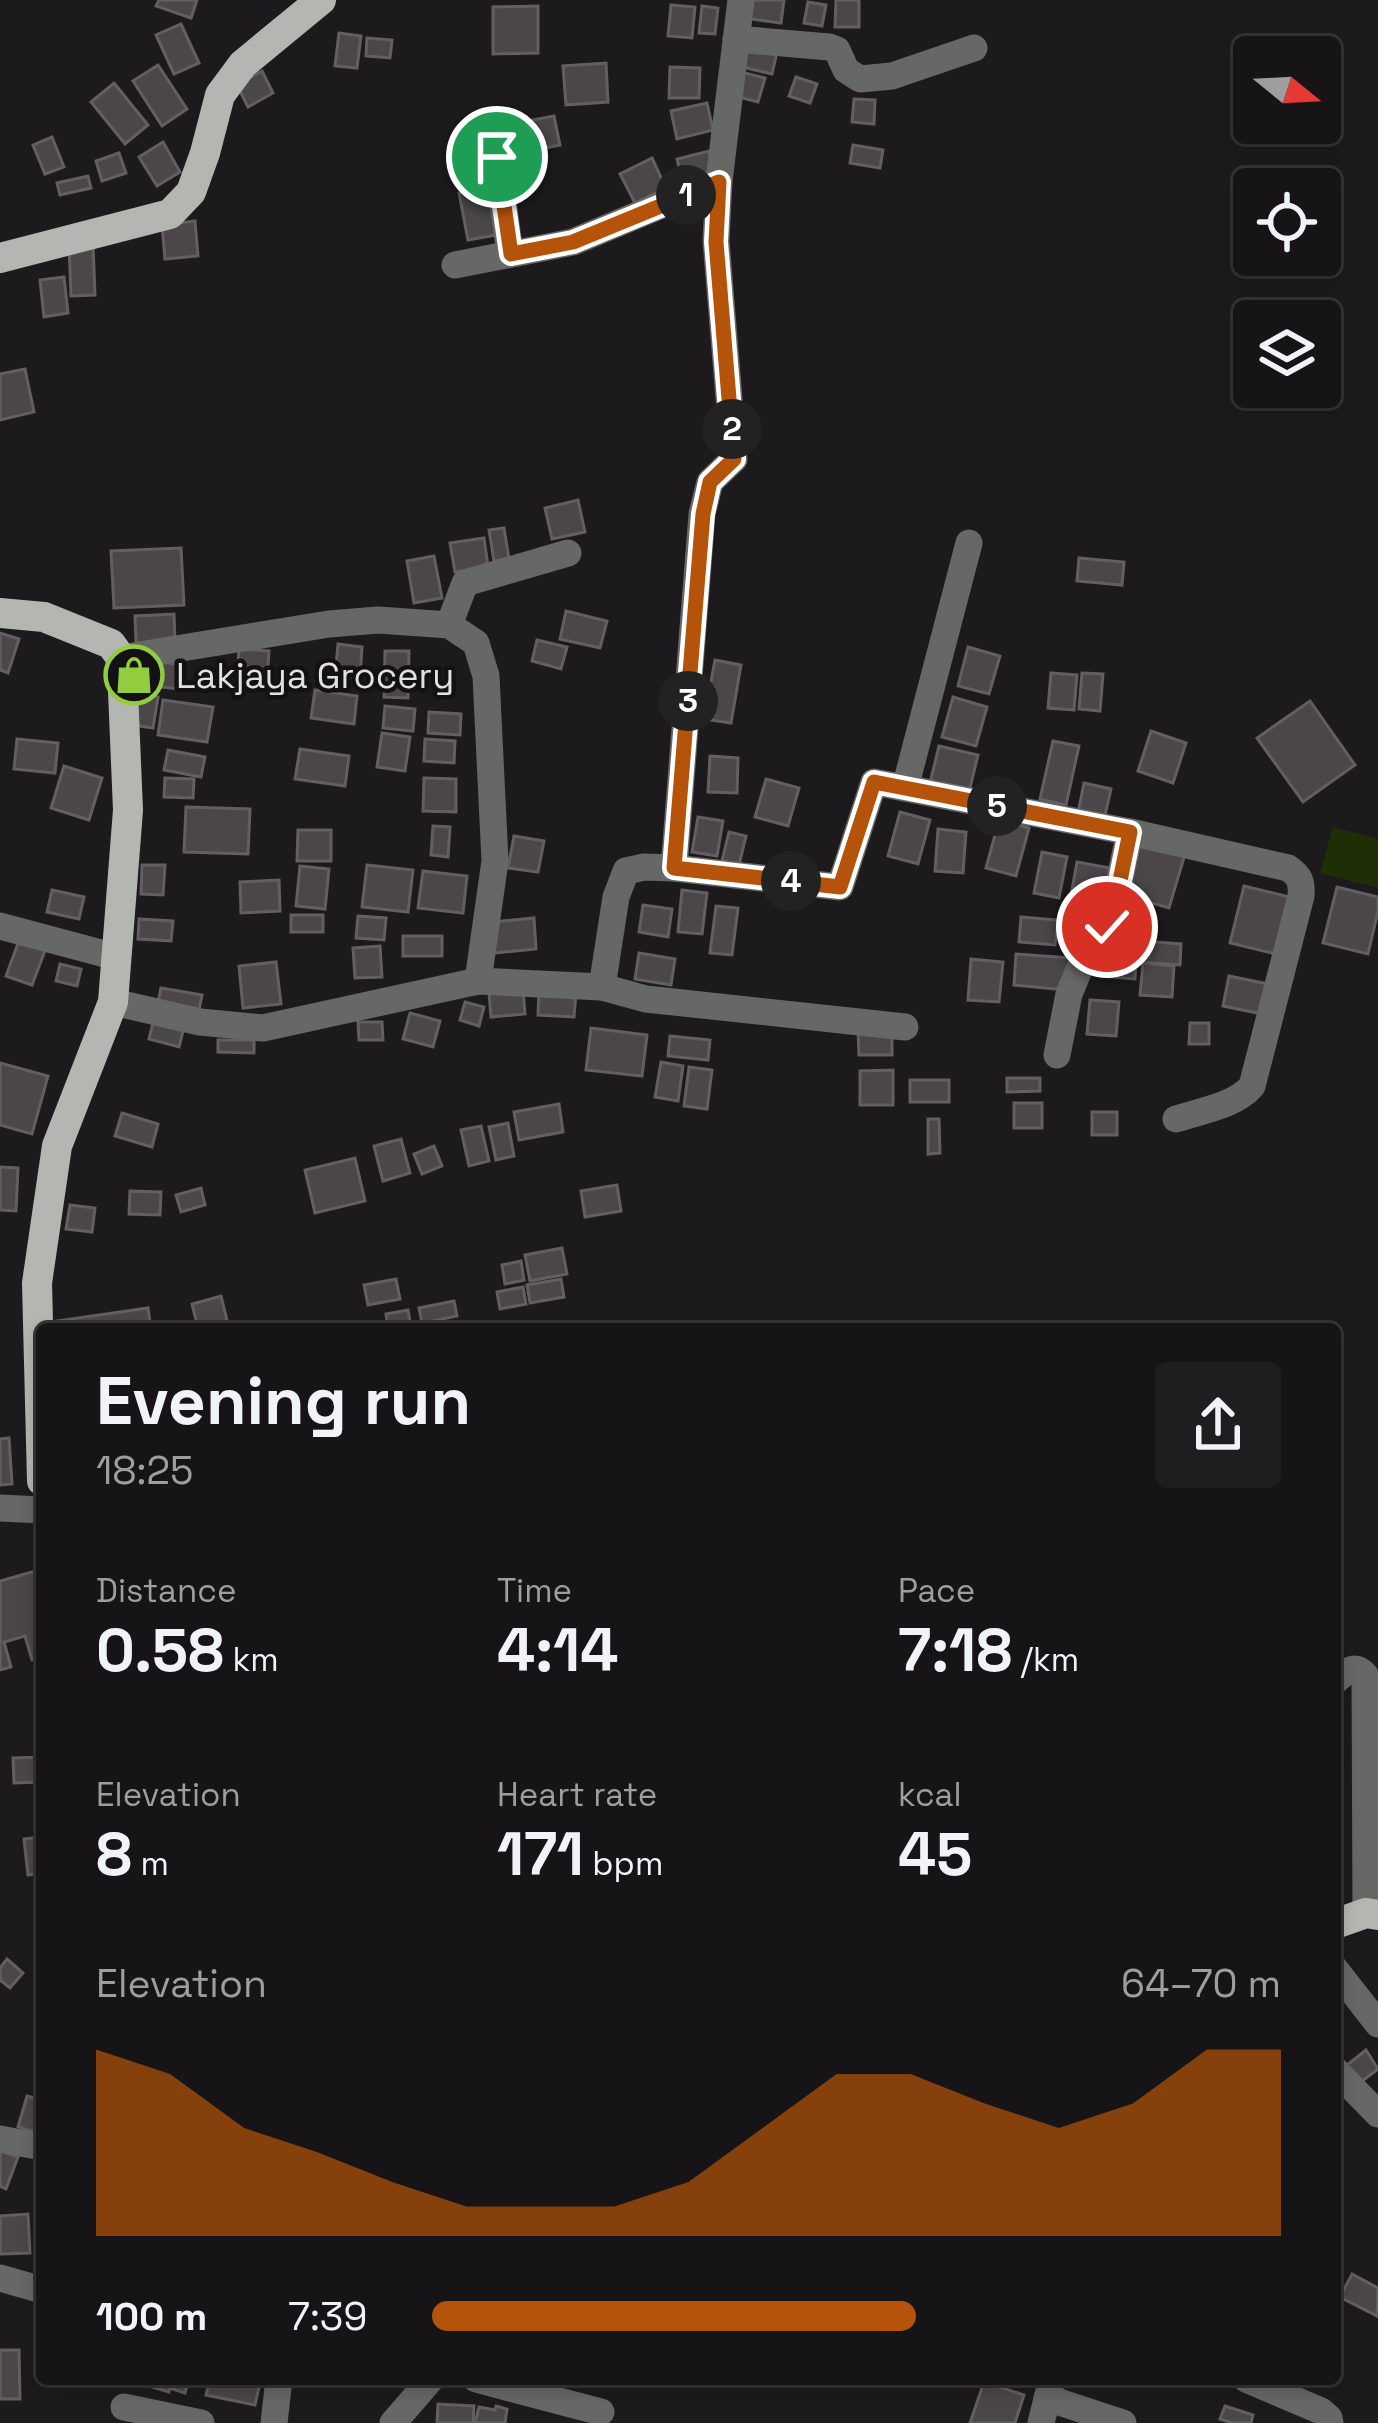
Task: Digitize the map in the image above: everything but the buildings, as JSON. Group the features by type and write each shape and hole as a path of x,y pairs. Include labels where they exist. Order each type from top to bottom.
{"main road":[{"path":"0,258 170,214 190,192 220,95 243,64 320,0"},
{"path":"0,614 44,617 111,644 121,658 128,810 113,1002 57,1146 37,1283 38,1323"},
{"path":"1341,1922 1372,1914"}],"street":[{"path":"674,868 703,514 710,482 734,459 716,242 741,0"},
{"path":"736,39 829,47 837,50 846,70 860,80 892,76 974,48"},
{"path":"497,157 511,254"},
{"path":"455,265 573,242 719,182"},
{"path":"905,788 970,543"},
{"path":"449,625 465,583 568,553"},
{"path":"121,658 378,620 449,625 476,643 486,676 495,861 478,981"},
{"path":"602,987 616,896 626,871 674,868 840,887 874,782 1288,868 1302,883 1301,896 1252,1086 1234,1100 1176,1120"},
{"path":"1057,1055 1069,994 1114,910 1130,832"},
{"path":"0,926 116,956"},
{"path":"113,1002 200,1022 263,1028 478,981 602,987 646,999 904,1027"},
{"path":"0,1508 36,1510"},
{"path":"1341,1676 1351,1669 1365,1675 1372,1914"},
{"path":"1341,1977 1378,2024"},
{"path":"1341,2075 1378,2114"},
{"path":"0,2139 36,2145"},
{"path":"0,2278 36,2288"},
{"path":"274,2423 278,2385"},
{"path":"393,2423 426,2385"},
{"path":"499,2385 601,2412"},
{"path":"1260,2385 1321,2411 1330,2423"},
{"path":"1046,2400 1123,2423"},
{"path":"123,2403 201,2423"}],"green space":[{"path":"1333,827 1378,839 1378,888 1320,873"}],"place":[{"name":"Lakjaya Grocery","path":"134,675"}],"route":[{"path":"497,157 511,254 573,242 719,182 716,242 734,459 710,482 703,514 674,868 840,887 874,782 1130,832 1107,927"}]}
